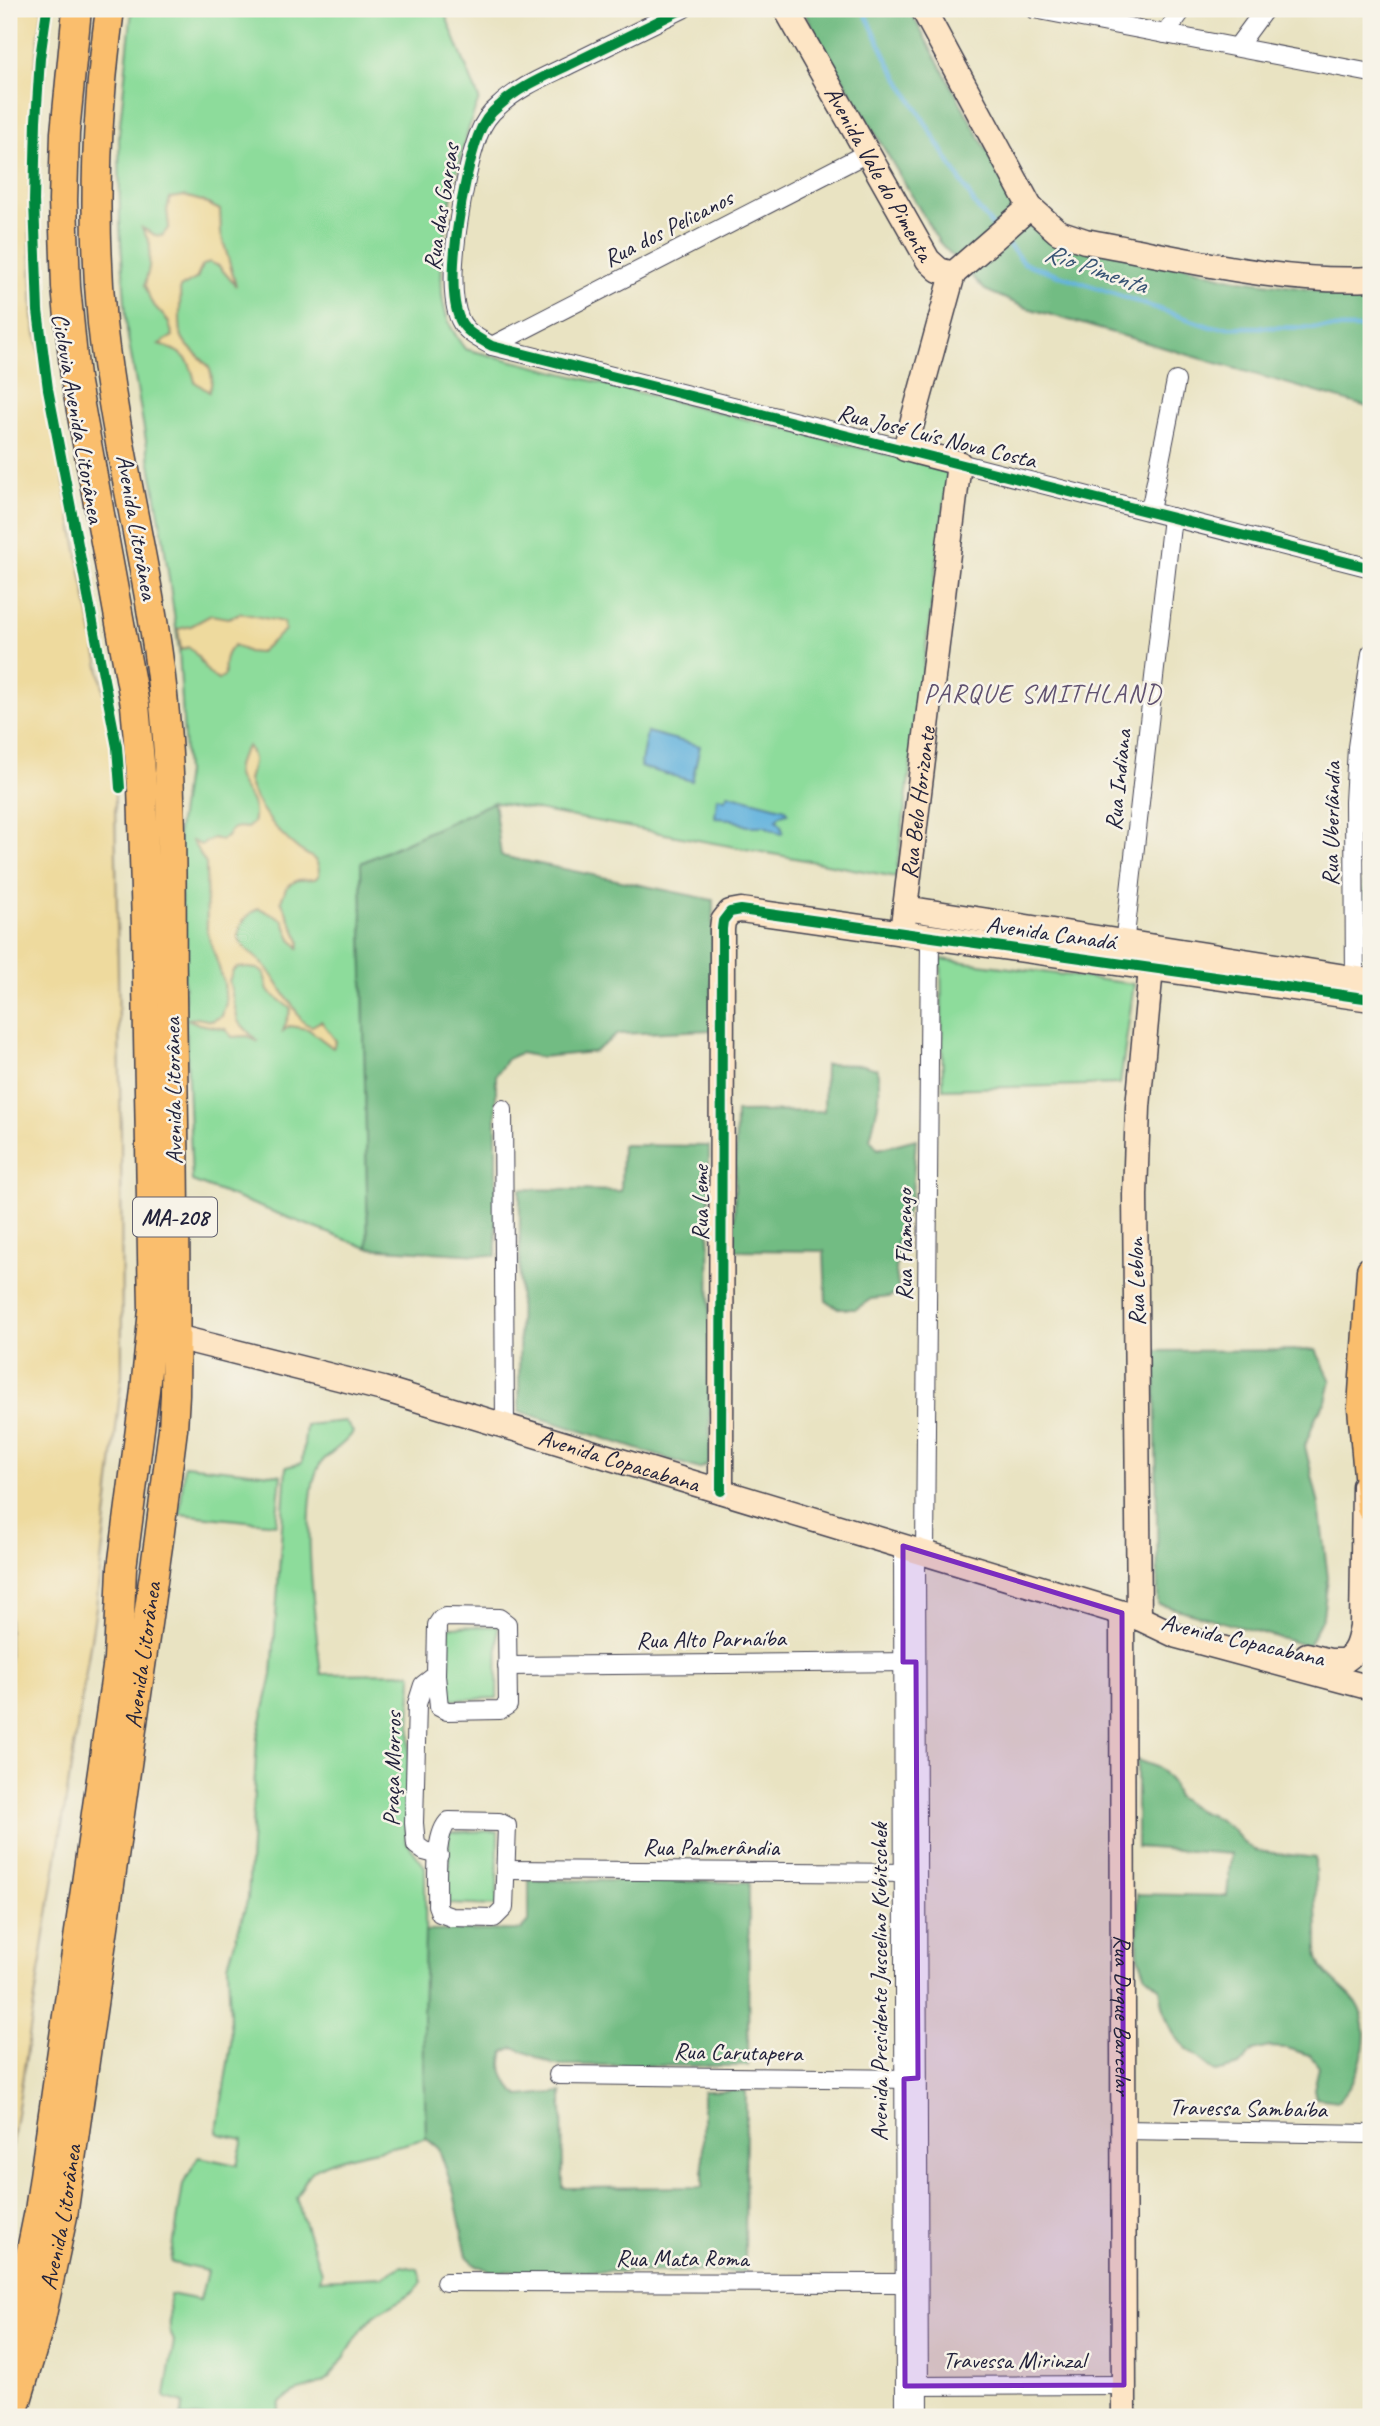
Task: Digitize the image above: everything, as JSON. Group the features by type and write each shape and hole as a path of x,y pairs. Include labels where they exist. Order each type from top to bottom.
{"main road":[{"name":"Avenida Litorânea","path":"9,2348 31,2256 118,1660 122,1568 138,1456 150,1343 153,1284 139,741 131,677 75,378 67,299 63,201 65,133 77,9"},
{"name":"Avenida Litorânea","path":"12,2417 40,2324 63,2216 173,1429 176,1337 170,841 166,732 152,610 102,325 96,216 97,159 110,9"},
{"path":"131,677 140,695 147,737 158,739 166,732"},
{"path":"142,785 151,778 162,785 164,821 170,841"},
{"path":"1371,1270 1362,1408 1371,1508"},
{"path":"1364,1376 1371,1410"},
{"path":"138,1456 143,1475 138,1532 142,1538 159,1539"}],"street":[{"name":"Rua das Garças","path":"492,346 471,335 460,322 453,302 453,266 458,227 478,134 497,107 527,86 683,9"},
{"name":"Avenida Vale do Pimenta","path":"786,9 928,260 939,270 961,267 1023,213"},
{"path":"923,9 1023,213 1058,232 1085,241 1276,275 1317,280 1371,279"},
{"path":"1034,9 1073,12 1165,33 1371,73"},
{"path":"1165,33 1183,9"},
{"path":"1237,47 1265,9"},
{"name":"Rua dos Pelicanos","path":"492,346 867,153"},
{"path":"905,449 961,267"},
{"name":"Rua José Luís Nova Costa","path":"492,346 1371,568"},
{"path":"1150,511 1176,381"},
{"name":"Rua Belo Horizonte","path":"902,933 959,463"},
{"name":"Rua Indiana","path":"1124,954 1172,517"},
{"name":"Rua Uberlândia","path":"1363,989 1354,802 1357,747 1371,653"},
{"name":"Avenida Canadá","path":"905,908 1124,954"},
{"name":"Avenida Canadá","path":"726,915 741,910 930,937 1124,954 1363,989"},
{"name":"Rua Leme","path":"721,1491 722,943 723,921 726,915"},
{"name":"Rua Flamengo","path":"914,1550 930,937"},
{"name":"Rua Leblon","path":"1131,1616 1135,1195 1138,1107 1152,958"},
{"path":"503,1109 505,1426"},
{"name":"Avenida Copacabana","path":"176,1337 383,1389 1131,1616 1177,1636 1371,1688"},
{"name":"Avenida Copacabana","path":"1131,1616 1180,1621 1330,1661 1338,1662 1349,1657 1355,1651 1362,1628 1365,1455"},
{"name":"Avenida Presidente Juscelino Kubitschek","path":"914,1550 909,1662 911,2283 912,2385 919,2417"},
{"name":"Rua Duque Barcelar","path":"1124,2417 1123,2130 1131,1616"},
{"path":"445,1618 503,1620 507,1624 508,1666 508,1705 500,1710 442,1709 437,1703 437,1625 445,1618"},
{"name":"Rua Alto Parnaíba","path":"508,1666 909,1662"},
{"name":"Praça Morros","path":"436,1675 423,1685 417,1704 414,1823 416,1845 424,1851 439,1855"},
{"path":"449,1821 499,1822 507,1826 503,1908 499,1915 490,1919 444,1916 440,1913 437,1905 439,1855 440,1832 449,1821"},
{"name":"Rua Palmerândia","path":"506,1870 910,1873"},
{"name":"Rua Carutapera","path":"558,2075 911,2079"},
{"name":"Travessa Sambaíba","path":"1123,2130 1371,2134"},
{"name":"Rua Mata Roma","path":"445,2282 911,2283"},
{"name":"Avenida Presidente Juscelino Kubitschek","path":"905,2417 912,2385"},
{"name":"Travessa Mirinzal","path":"912,2385 1124,2385"}],"highlighted area":[{"path":"903,1546 1122,1613 1124,2385 905,2386 904,2079 918,2078 916,1662 903,1662"}],"green space":[{"path":"132,9 443,9 479,99 457,172 442,260 445,312 465,349 949,470 896,877 494,802 361,863 368,1248 192,1181 178,830 186,773 179,649 163,537 127,332 120,226 119,134"},
{"path":"802,9 909,9 1014,200 1034,224 1228,278 1358,296 1371,294 1371,408 1024,307 985,290 939,242"},
{"path":"1371,703 1371,968 1363,972 1365,770"},
{"path":"494,802 501,856 713,900 711,1030 618,1034 594,1052 541,1057 520,1053 507,1059 496,1075 496,1256 368,1248 361,863"},
{"path":"941,959 1134,984 1120,1084 943,1089"},
{"path":"825,1064 863,1065 877,1069 879,1096 870,1139 878,1149 916,1139 912,1194 897,1243 896,1272 899,1292 889,1297 871,1299 856,1309 840,1309 826,1301 824,1251 734,1250 736,1112 824,1111"},
{"path":"622,1145 709,1146 710,1458 707,1465 699,1469 519,1411 520,1189 621,1191"},
{"path":"1316,1350 1331,1381 1326,1401 1316,1416 1305,1446 1319,1505 1328,1578 1323,1616 1308,1646 1158,1604 1155,1351"},
{"path":"345,1421 353,1432 319,1466 313,1483 310,1508 313,1598 321,1674 411,1673 412,1676 406,1841 425,1867 426,2138 324,2164 308,2176 296,2198 321,2272 319,2280 382,2277 402,2266 418,2269 422,2282 411,2294 370,2320 328,2378 315,2386 293,2393 280,2403 277,2417 181,2417 184,2403 166,2398 165,2395 174,2341 170,2332 169,2294 200,2300 207,2271 171,2261 183,2184 199,2157 237,2165 243,2139 219,2134 217,2131 231,2044 228,1965 248,1898 257,1738 272,1675 286,1467 302,1463 306,1425"},
{"path":"184,1465 281,1475 276,1524 180,1514"},
{"path":"498,1626 497,1698 449,1700 449,1627"},
{"path":"1137,1760 1159,1768 1172,1783 1177,1797 1216,1818 1257,1851 1315,1858 1318,1958 1326,1972 1355,2001 1364,2026 1363,2054 1359,2067 1338,2101 1316,2098 1314,2089 1319,2067 1310,2055 1287,2048 1269,2047 1253,2051 1239,2066 1216,2072 1176,2038 1166,2018 1160,1988 1146,1976 1138,1954 1137,1894 1227,1896 1231,1854 1137,1847"},
{"path":"498,1831 497,1906 448,1904 449,1832"},
{"path":"529,1880 749,1882 748,2066 554,2065 514,2047 504,2052 502,2058 507,2082 520,2096 562,2092 563,2188 703,2187 703,2091 746,2091 745,2272 489,2271 475,2264 467,2256 454,2193 439,2149 426,2138 423,2019 425,1931 521,1930 529,1921"}],"sand":[{"path":"9,9 43,9 36,56 29,216 33,317 114,746 122,1375 96,1607 9,2165"},
{"path":"184,196 220,210 221,233 236,286 219,266 209,262 202,266 197,278 180,288 182,337 211,373 209,392 195,382 184,357 159,344 173,336 168,321 151,302 145,285 150,244 142,228 162,236 169,227 167,210 170,198"},
{"path":"241,613 283,622 285,630 259,653 248,652 234,645 225,659 225,675 218,680 209,673 192,650 188,647 181,650 178,629 191,626 211,615 228,618"},
{"path":"248,746 253,760 248,780 256,798 281,833 316,861 319,875 315,879 298,880 291,884 286,888 281,901 300,941 299,948 291,939 283,920 259,908 243,922 239,938 266,967 301,1020 312,1026 321,1021 336,1041 333,1048 308,1029 289,1026 283,1031 291,1009 268,991 264,973 257,969 238,967 229,981 238,1021 258,1042 248,1036 232,1037 225,1029 188,1019 212,1021 222,1016 226,1003 224,983 207,931 206,864 192,841 201,845 213,838 221,840 234,828 247,828 253,823 252,802 238,778 237,770 239,759"}],"water":[{"path":"647,732 700,746 692,781 640,767"},
{"path":"728,794 786,809 788,813 780,815 776,820 781,824 783,832 781,834 765,826 747,826 731,819 715,818 717,797 726,799"}],"waterway":[{"name":"Rio Pimenta","path":"863,9 889,63 976,206 995,229"},
{"name":"Rio Pimenta","path":"1005,241 1024,263 1211,327 1371,328"}],"cycle path":[{"name":"Ciclovia Avenida Litorânea","path":"47,9 40,58 36,121 34,201 38,311 48,389 117,747 120,788"},
{"path":"683,9 525,87 507,99 487,119 473,153 457,229 455,303 460,320 470,332 492,346 1371,568"},
{"path":"721,1491 722,929 723,921 730,912 741,910 1371,999"}],"district":[{"name":"PARQUE SMITHLAND","path":"1043,693"}]}
